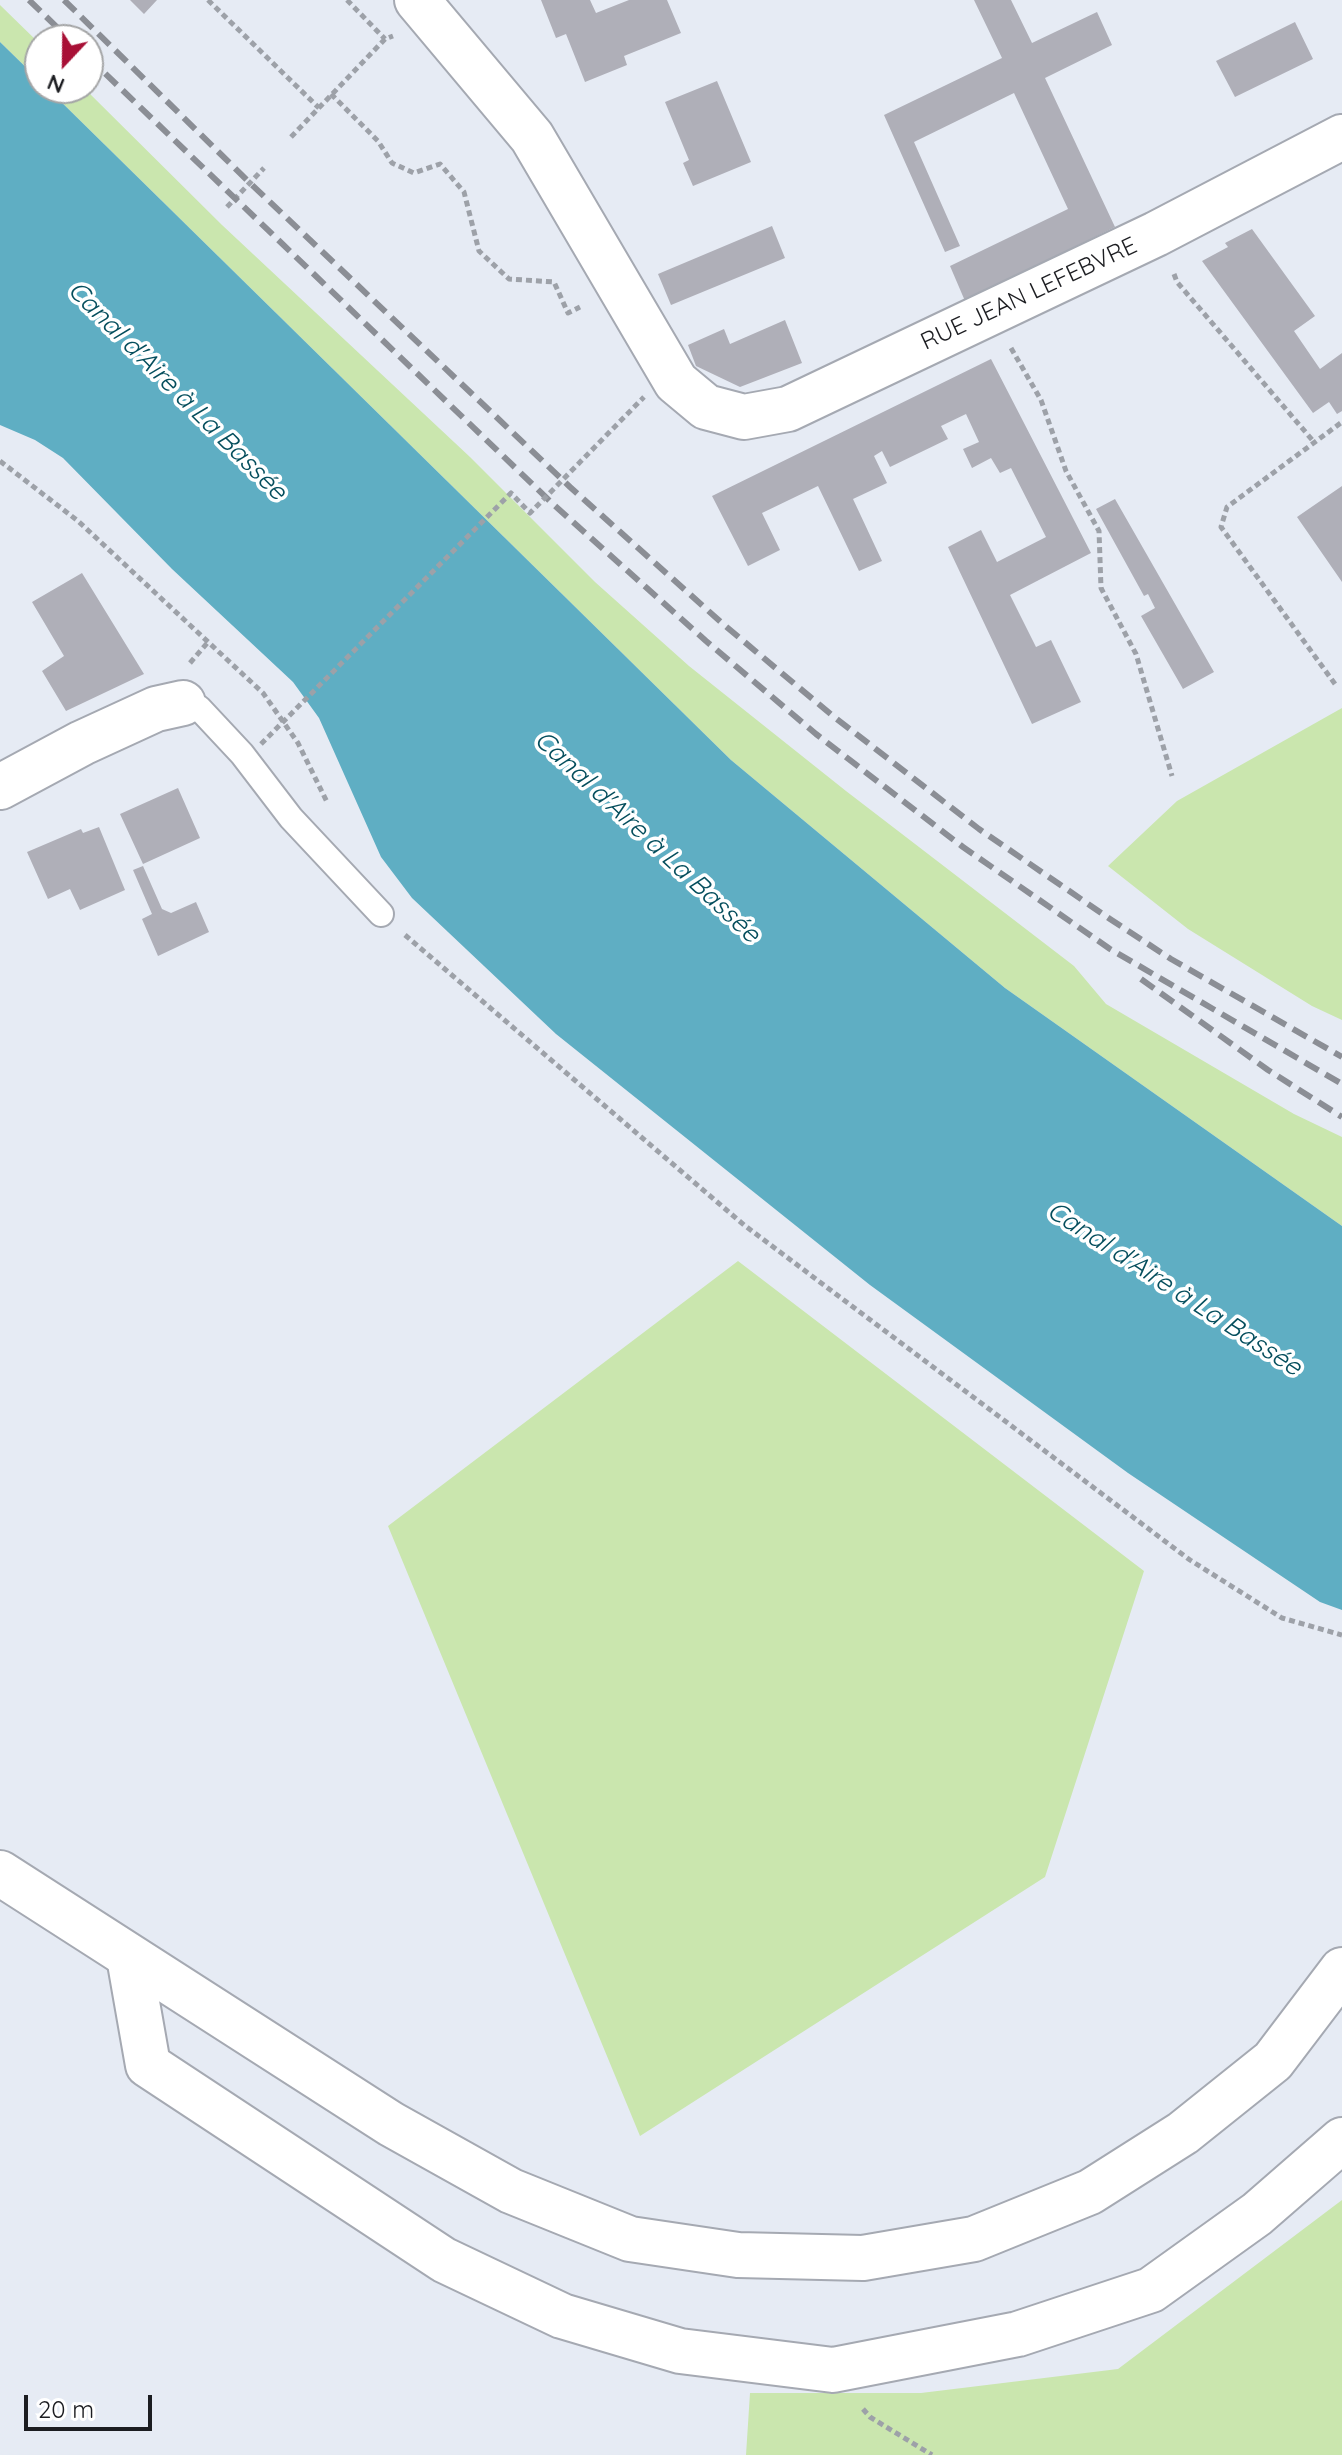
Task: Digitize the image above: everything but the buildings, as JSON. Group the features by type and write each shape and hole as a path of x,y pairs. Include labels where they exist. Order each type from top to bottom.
{"street":[{"path":"425,9 532,137 622,292"},
{"name":"RUE JEAN LEFEBVRE","path":"622,292 676,382 706,407 744,417 788,409 1156,234 1342,137"},
{"path":"0,787 106,731 156,709 183,703"},
{"path":"5,1869 129,1957 391,2124 511,2191 630,2239 738,2255 863,2258 974,2239 1090,2192 1183,2133 1273,2061 1342,1970"},
{"path":"129,1957 148,2065 444,2260 562,2316 680,2351 833,2370 1018,2334 1151,2290 1257,2214 1342,2140"}],"lane":[{"path":"183,703 199,708 210,719 242,754 291,818 381,914"}],"path":[{"path":"208,0 319,108"},
{"path":"347,0 385,39"},
{"path":"291,137 385,39 425,9"},
{"path":"331,94 378,141 392,163 414,173 440,164 464,192 479,251 509,279 554,282 568,313 622,292"},
{"path":"227,207 264,168"},
{"path":"1156,234 1177,282 1314,442"},
{"path":"990,311 1041,400 1066,471 1099,531 1101,588 1136,654 1172,776"},
{"path":"261,744 511,493 530,513 644,397"},
{"path":"1335,684 1221,527 1227,507 1342,422"},
{"path":"381,914 744,1225 1164,1541 1282,1618 1342,1635"},
{"path":"833,2370 870,2417 932,2455"}],"green space":[{"path":"0,5 24,28 24,65 0,42"},
{"path":"63,104 100,104 222,225 470,457 595,582 689,666 1074,966 1106,1004 1294,1114 1342,1137 1342,1226 1005,988 731,760"},
{"path":"1342,708 1342,1020 1312,1006 1188,929 1108,866 1177,801"},
{"path":"738,1261 1144,1571 1045,1877 640,2136 388,1526"},
{"path":"1342,2200 1342,2455 746,2455 750,2393 921,2393 1118,2369"}],"water":[{"name":"Canal d'Aire à La Bassée","path":"0,42 24,65 24,104 63,104 731,760 1005,988 1342,1226 1342,1610 1320,1602 1128,1473 870,1285 556,1034 412,898 381,857 319,718 293,682 172,569 63,458 35,440 0,425"}],"railway":[{"path":"29,0 54,24"},
{"path":"64,0 250,183 570,487 723,624 833,716 979,829 1110,919 1171,959 1342,1057"},
{"path":"104,72 554,505 816,734 963,847 1110,949 1342,1084"},
{"path":"1141,979 1268,1070 1342,1117"}]}
